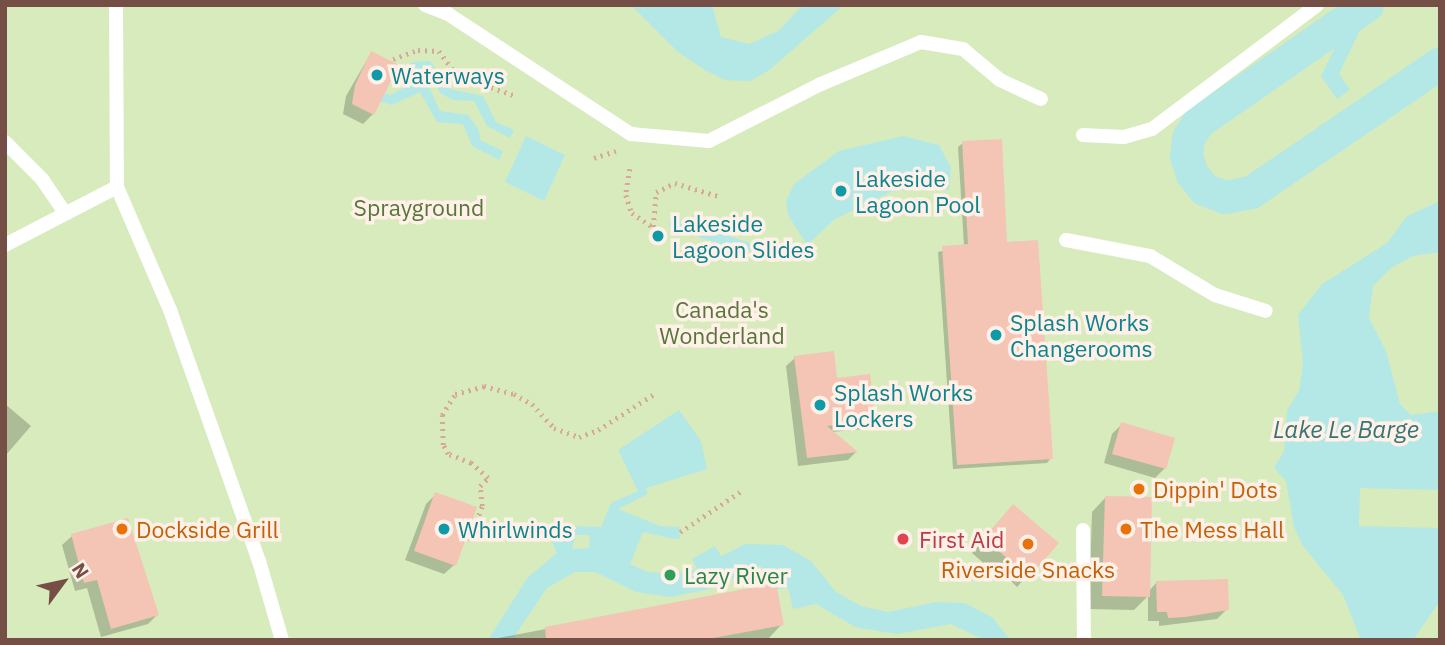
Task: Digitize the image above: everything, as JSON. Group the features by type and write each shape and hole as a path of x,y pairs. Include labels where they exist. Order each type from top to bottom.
{"lane":[{"path":"116,5 117,187 170,310 259,561 282,640"},
{"path":"425,5 441,8 631,134 709,141 821,84 921,42 963,49 1000,80 1041,99"},
{"path":"1083,135 1124,137 1152,129 1317,5"},
{"path":"5,142 42,179 65,213"},
{"path":"5,245 117,187"},
{"path":"1066,240 1150,256 1215,295 1266,311"},
{"path":"1083,530 1084,640"}],"path":[{"path":"393,59 418,50 439,51 458,76 516,96"},
{"path":"594,158 616,150"},
{"path":"630,169 626,195 632,213 653,227 656,192 675,183 720,197"},
{"path":"463,539 468,541 482,506 480,486 488,478 471,463 448,454 443,445 442,415 455,394 484,386 514,394 532,404 554,428 579,437 598,430 653,394"},
{"path":"680,533 743,490"}],"green space":[{"name":"Canada's Wonderland","path":"5,5 1440,5 1440,640 5,640"}],"water":[{"path":"631,5 712,5 721,37 749,44 778,31 803,5 844,5 768,71 750,81 725,80 705,70 679,53"},
{"path":"1354,5 1369,23 1361,28 1339,74 1350,90 1337,99 1321,76 1336,45 1320,53 1308,35"},
{"path":"430,61 450,89 483,96 496,122 514,130 510,138 487,126 474,101 453,100 440,93 428,71 390,81 393,72 413,62"},
{"path":"416,81 430,89 440,111 468,115 479,130 480,140 503,151 499,160 472,146 463,124 437,122 420,92 392,105 373,99 377,90 390,95"},
{"path":"526,136 565,155 544,201 505,182"},
{"name":"Lakeside Lagoon Pool","path":"903,136 939,145 951,168 949,190 921,186 891,192 835,219 807,245 788,215 786,201 794,184 839,151"},
{"name":"Lake Le Barge","path":"1440,201 1440,252 1413,256 1391,268 1373,286 1369,318 1386,351 1400,404 1411,415 1440,411 1440,490 1360,488 1359,526 1440,528 1440,601 1413,640 1361,640 1343,595 1303,546 1294,527 1286,481 1274,468 1284,451 1287,410 1299,391 1303,363 1298,315 1322,284 1387,243 1407,216"},
{"name":"Lazy River","path":"679,410 701,441 707,469 646,488 648,494 618,509 660,526 679,527 680,538 675,539 643,532 630,564 648,572 676,574 697,569 692,559 715,546 721,556 745,544 783,545 811,561 836,592 861,606 888,612 936,602 965,603 993,618 1010,640 984,640 951,624 897,634 855,627 816,604 793,609 788,588 772,590 768,574 760,566 710,589 670,597 636,592 595,572 575,572 547,588 512,640 488,640 528,577 557,553 552,542 555,531 567,526 601,527 611,503 638,491 618,450","holes":["576,535 590,535 589,548 572,549"]}],"building":[{"name":"Waterways","path":"371,51 399,65 374,115 352,104 355,85"},
{"name":"Splash Works Changerooms","path":"1002,139 1007,242 1038,240 1053,459 957,465 942,246 968,244 962,141"},
{"name":"Splash Works Lockers","path":"834,351 837,378 870,374 875,420 827,426 858,452 807,458 794,356"},
{"path":"1121,422 1175,438 1166,469 1112,454"},
{"name":"Whirlwinds","path":"435,492 477,507 456,566 414,551"},
{"name":"The Mess Hall","path":"1105,496 1152,497 1150,597 1102,596"},
{"name":"Riverside Snacks","path":"1013,504 1059,543 1032,574 1022,566 1019,569 984,538"},
{"path":"128,518 159,615 111,629 97,580 84,583 71,534"},
{"path":"1228,579 1229,610 1168,618 1167,612 1157,612 1156,581"},
{"path":"776,583 784,625 702,640 546,640 545,627"}],"waterway":[{"path":"1367,5 1198,122 1188,138 1186,156 1192,174 1204,189 1225,197 1251,192 1440,63"},
{"path":"674,224 746,247"}],"place":[{"name":"Waterways","path":"377,75"},
{"name":"Lakeside Lagoon Pool","path":"841,191"},
{"name":"Lakeside Lagoon Slides","path":"658,236"},
{"name":"Splash Works Changerooms","path":"996,335"},
{"name":"Splash Works Lockers","path":"820,405"},
{"name":"Dippin' Dots","path":"1139,489"},
{"name":"Dockside Grill","path":"122,529"},
{"name":"Whirlwinds","path":"444,529"},
{"name":"The Mess Hall","path":"1126,529"},
{"name":"First Aid","path":"903,539"},
{"name":"Riverside Snacks","path":"1028,544"},
{"name":"Lazy River","path":"670,575"}],"park label":[{"name":"Sprayground","path":"419,207"}]}
